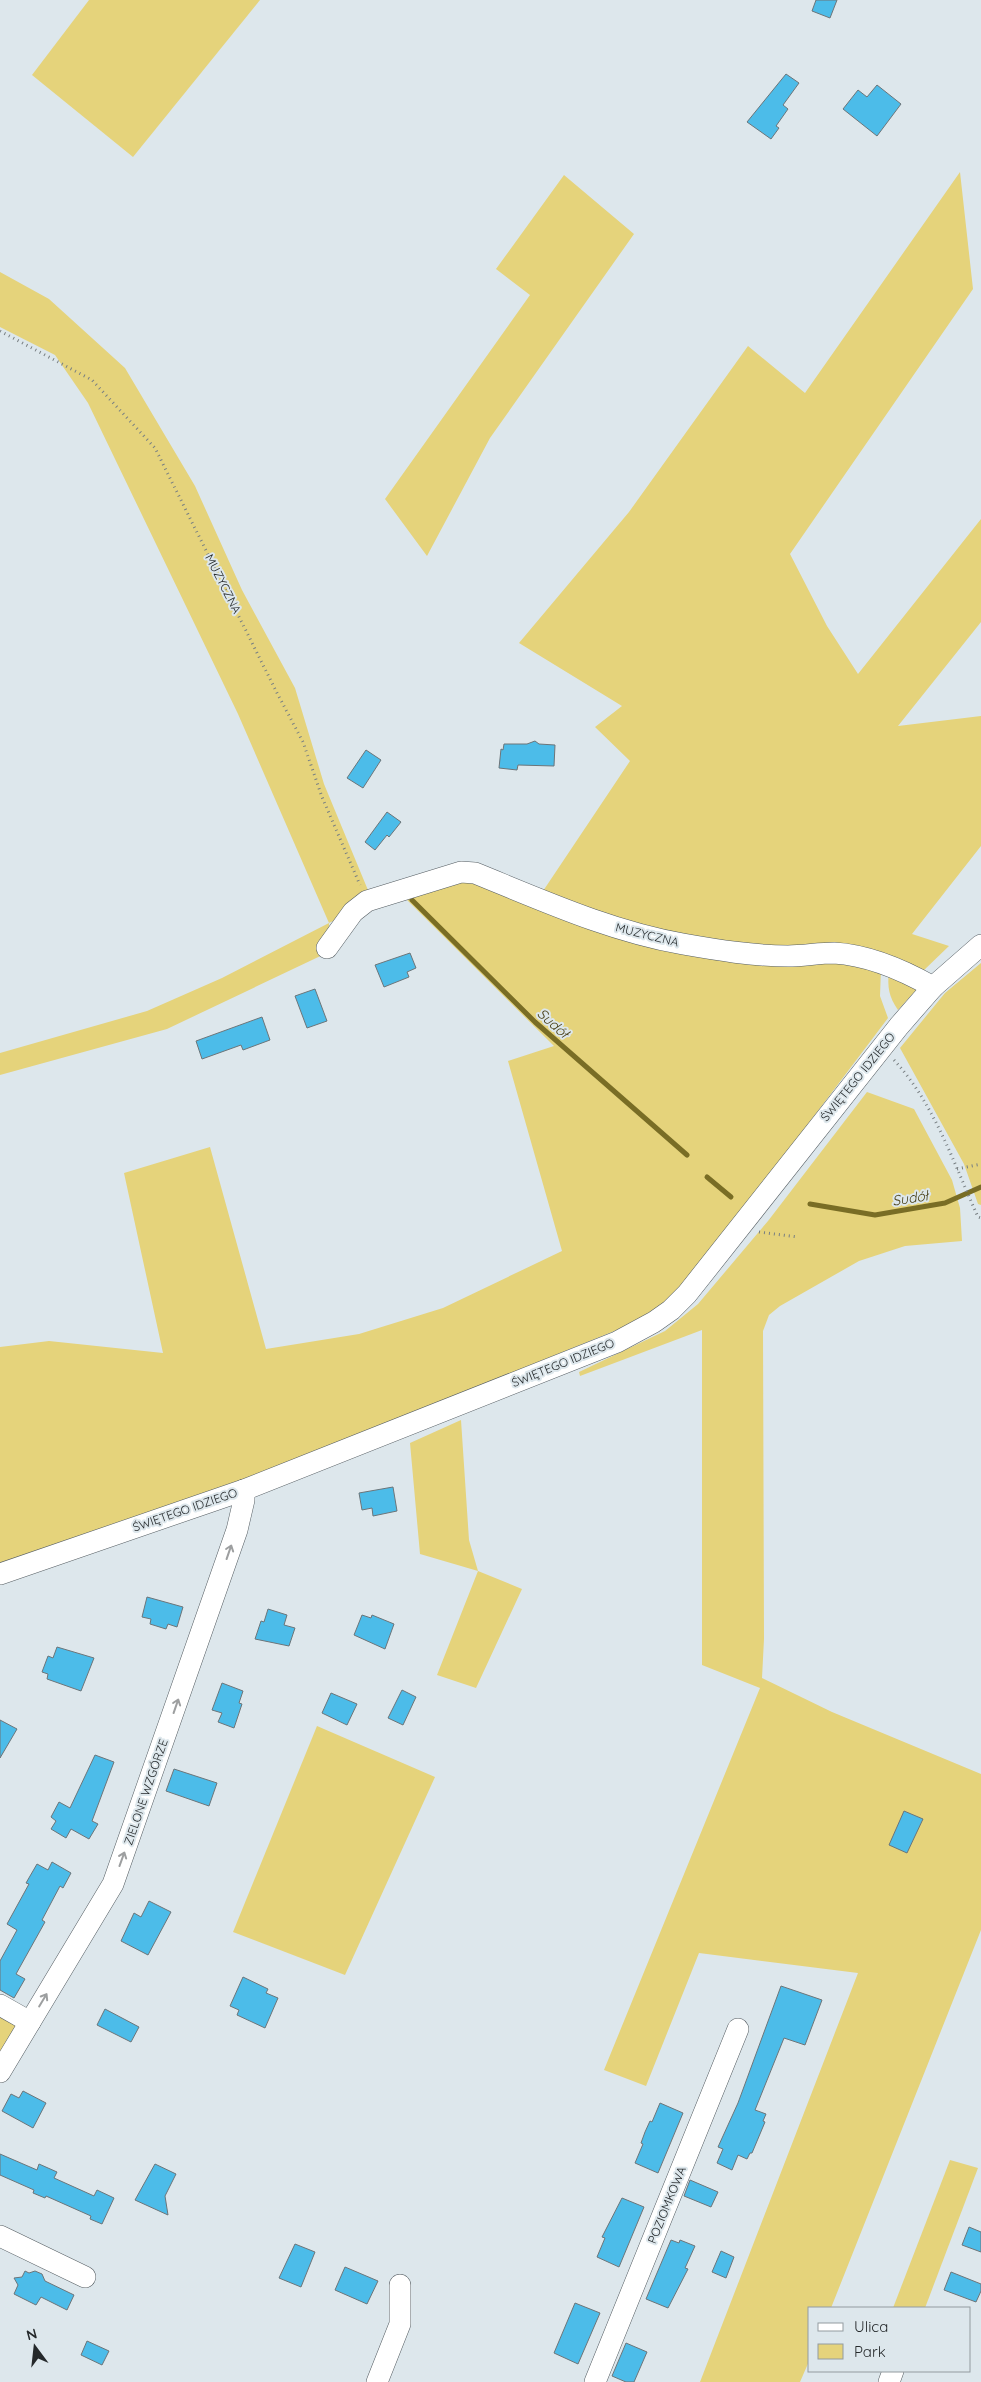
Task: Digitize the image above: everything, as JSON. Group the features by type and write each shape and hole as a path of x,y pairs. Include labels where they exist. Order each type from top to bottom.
{"street":[{"name":"MUZYCZNA","path":"327,948 353,912 367,902 461,872 476,873 574,914 628,932 683,944 747,954 789,956 833,953 853,956 906,972 933,988"},
{"name":"ŚWIĘTEGO IDZIEGO","path":"0,1574 244,1490 637,1332 671,1310 687,1294 882,1047 933,988 981,946"},
{"name":"ZIELONE WZGÓRZE","path":"0,2072 113,1884 237,1530 244,1500 244,1490"},
{"path":"0,2005 30,2022"},
{"name":"POZIOMKOWA","path":"595,2382 738,2029"},
{"path":"0,2236 85,2277"},
{"path":"377,2382 400,2324 400,2286"}],"path":[{"name":"MUZYCZNA","path":"0,331 92,380 155,448 303,742 322,797 367,902"},
{"path":"910,1078 957,1169 971,1202 980,1216"},
{"path":"957,1169 981,1164"},
{"path":"739,1230 798,1237"}],"green space":[{"path":"89,0 260,0 133,157 32,75"},
{"path":"960,172 973,289 790,554 827,626 858,674 981,519 981,622 898,726 981,716 981,846 912,934 949,946 921,973 701,943 541,894 630,761 595,727 622,706 519,643 629,512 748,346 805,393"},
{"path":"564,175 634,234 490,438 427,556 385,499 530,295 496,269"},
{"path":"0,272 49,299 125,368 195,486 242,590 295,688 324,784 370,895 345,915 329,923 238,714 88,403 55,355 0,327"},
{"path":"466,879 577,921 836,959 881,969 880,996 888,1018 747,1205 673,1296 634,1323 243,1482 0,1564 0,1347 49,1341 163,1353 124,1173 210,1147 266,1349 359,1334 443,1308 562,1251 508,1061 554,1046 404,897"},
{"path":"329,923 331,951 167,1029 0,1075 0,1053 147,1011 222,978"},
{"path":"981,963 981,1205 978,1204 964,1164 900,1048 945,993"},
{"path":"889,971 917,989 898,1010 889,992"},
{"path":"867,1092 914,1109 952,1180 960,1208 962,1241 905,1246 859,1261 780,1306 769,1315 763,1331 764,1639 762,1678 832,1712 981,1774 981,1930 831,2307 808,2307 808,2364 800,2382 700,2382 858,1973 699,1953 646,2086 604,2070 760,1688 702,1665 702,1330 580,1376 579,1372 665,1331 698,1304 768,1221"},
{"path":"461,1420 469,1540 478,1571 420,1554 410,1443"},
{"path":"478,1571 522,1589 476,1688 437,1675"},
{"path":"317,1726 435,1777 345,1975 233,1932"},
{"path":"0,1994 29,2010 0,2059"},
{"path":"950,2160 978,2168 925,2307 893,2307"}],"building":[{"path":"816,0 837,0 830,18 812,11"},
{"path":"786,74 799,83 783,105 788,109 776,126 779,128 771,139 747,122"},
{"path":"877,85 901,104 877,136 843,109 858,90 867,97"},
{"path":"535,741 539,744 555,745 554,766 518,765 517,770 499,768 501,749 503,750 504,744 527,744"},
{"path":"366,750 381,760 363,788 347,778"},
{"path":"387,812 401,822 375,850 365,842"},
{"path":"410,953 416,968 407,972 409,977 384,987 375,965"},
{"path":"315,989 327,1021 307,1028 295,996"},
{"path":"262,1017 270,1040 243,1050 241,1045 202,1059 196,1041"},
{"path":"393,1487 397,1511 373,1516 372,1508 362,1510 359,1493"},
{"path":"147,1597 183,1607 177,1627 168,1624 166,1629 150,1624 151,1619 142,1617"},
{"path":"268,1609 287,1615 284,1625 295,1628 289,1646 255,1639 261,1621 264,1622"},
{"path":"362,1615 371,1618 372,1615 394,1624 385,1649 354,1635"},
{"path":"57,1647 94,1658 81,1691 47,1679 48,1674 42,1672 48,1656 53,1658"},
{"path":"222,1683 243,1691 239,1703 242,1704 234,1728 218,1722 222,1713 212,1710"},
{"path":"402,1690 416,1697 403,1725 388,1718"},
{"path":"331,1693 357,1704 347,1725 322,1713"},
{"path":"0,1720 17,1729 0,1758"},
{"path":"95,1755 114,1762 92,1821 98,1824 89,1839 71,1829 66,1838 51,1829 56,1821 51,1817 59,1802 70,1808"},
{"path":"174,1769 217,1783 209,1806 166,1791"},
{"path":"904,1811 923,1819 907,1853 889,1845"},
{"path":"52,1862 71,1873 63,1888 60,1886 42,1920 45,1922 16,1974 25,1979 14,1998 0,1990 0,1961 17,1930 7,1924 29,1884 26,1883 37,1864 48,1870"},
{"path":"149,1901 171,1912 148,1955 121,1941 134,1913 141,1917"},
{"path":"243,1977 268,1989 266,1993 278,1998 265,2028 237,2015 239,2010 230,2006"},
{"path":"781,1986 822,2000 805,2045 784,2038 755,2110 766,2114 763,2121 765,2122 752,2153 750,2153 747,2159 738,2155 732,2170 717,2163 723,2149 718,2147 738,2103"},
{"path":"105,2009 139,2027 131,2042 97,2025"},
{"path":"23,2091 46,2103 33,2128 2,2111 11,2094 19,2098"},
{"path":"660,2103 683,2113 658,2173 635,2163 643,2144 641,2143 645,2132 650,2121 652,2122"},
{"path":"0,2154 37,2170 39,2164 57,2172 54,2178 94,2196 97,2190 114,2198 102,2224 90,2219 91,2216 46,2196 45,2198 33,2193 34,2190 0,2175"},
{"path":"155,2164 176,2174 165,2196 168,2215 135,2200"},
{"path":"690,2180 718,2192 711,2207 684,2196"},
{"path":"622,2198 644,2207 619,2267 597,2257 605,2238 602,2237"},
{"path":"969,2227 981,2232 981,2252 962,2245"},
{"path":"671,2240 679,2243 680,2240 695,2246 685,2268 688,2269 668,2308 646,2299"},
{"path":"295,2244 315,2252 301,2287 279,2278"},
{"path":"721,2251 734,2257 726,2278 712,2272"},
{"path":"345,2267 378,2281 367,2304 335,2290"},
{"path":"25,2271 29,2273 35,2271 42,2274 45,2281 74,2295 67,2310 41,2297 36,2305 14,2294 18,2285 14,2278 22,2277"},
{"path":"951,2272 981,2284 981,2291 976,2302 944,2290"},
{"path":"575,2303 600,2313 578,2364 554,2353"},
{"path":"87,2341 109,2351 102,2365 81,2355"},
{"path":"626,2343 647,2352 634,2382 626,2382 612,2376"}],"waterway":[{"name":"Sudół","path":"412,900 535,1022 687,1155"},
{"name":"Sudół","path":"707,1177 731,1197"},
{"name":"Sudół","path":"810,1204 875,1215 945,1203 981,1187"}]}
